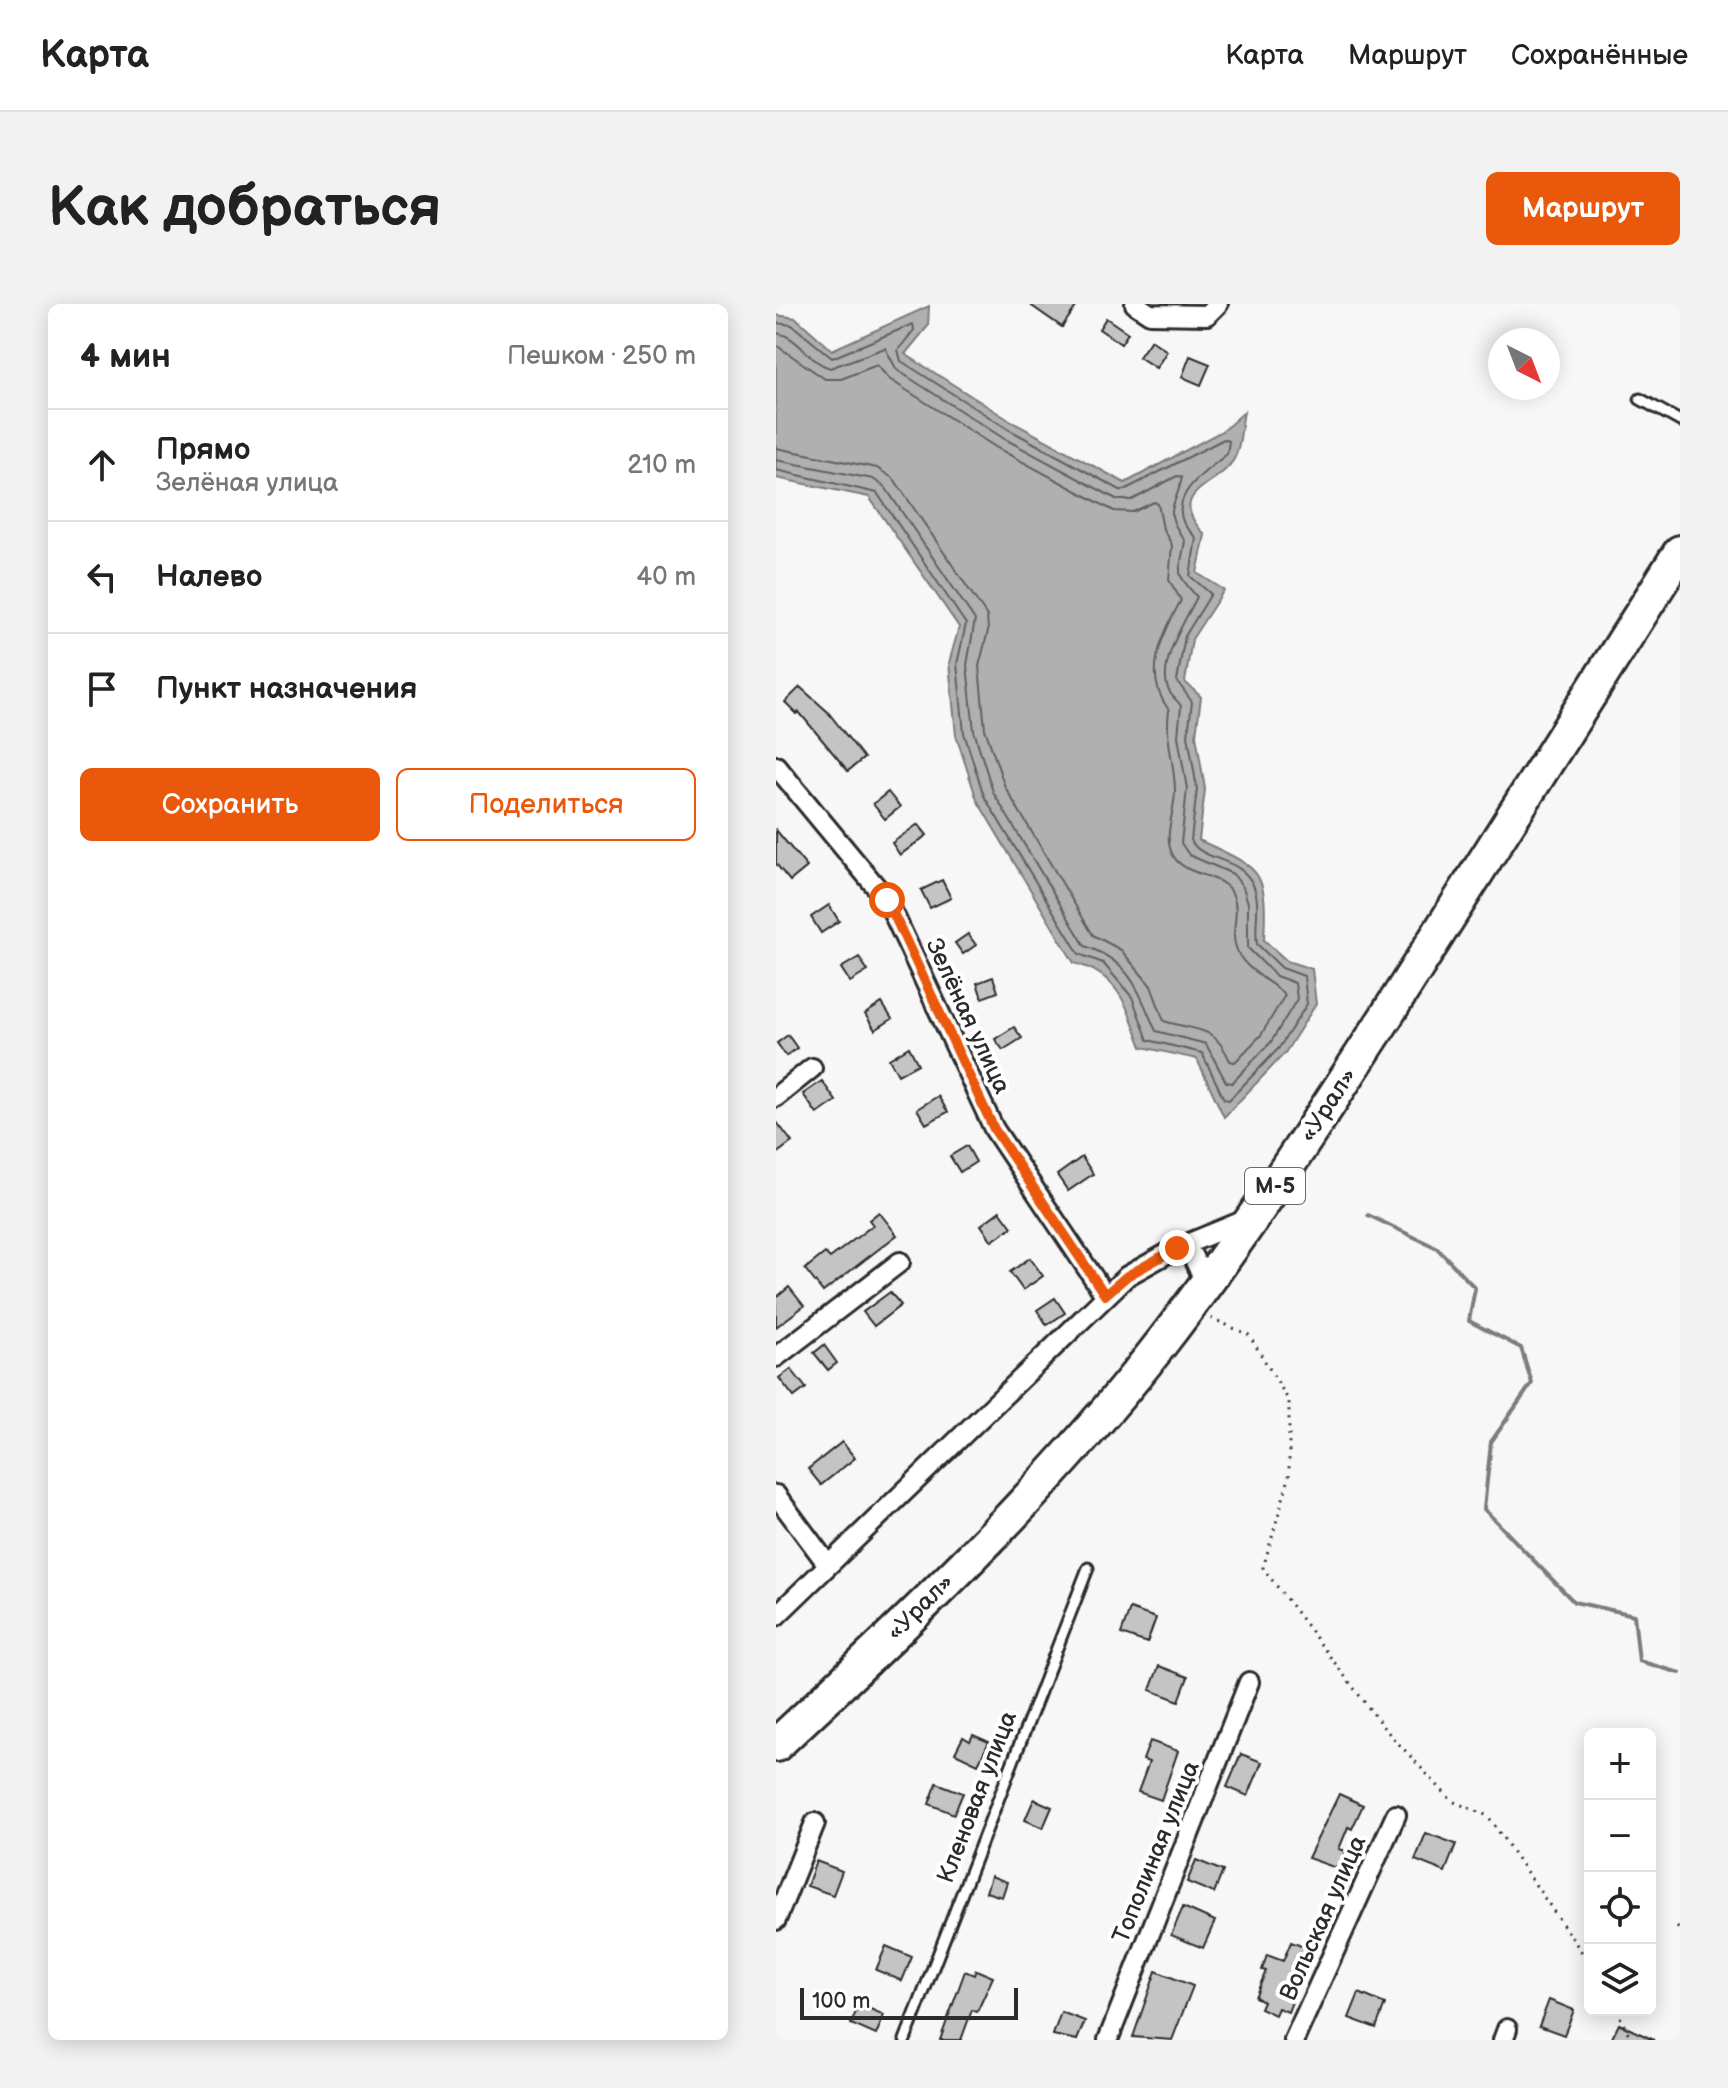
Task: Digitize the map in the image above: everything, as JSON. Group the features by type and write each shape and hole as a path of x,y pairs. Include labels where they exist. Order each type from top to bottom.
{"highway":[{"name":"«Урал»","path":"776,1745 934,1593 1038,1487 1098,1420 1197,1296 1255,1216 1450,918 1680,552"}],"street":[{"path":"1135,304 1150,314 1207,315 1218,304"},
{"name":"Зелёная улица","path":"776,766 887,900 994,1129 1105,1295"},
{"path":"776,1097 812,1068"},
{"path":"776,1616 1127,1276 1177,1248 1255,1216"},
{"path":"1177,1248 1192,1255 1197,1296"},
{"path":"776,1357 900,1262"},
{"path":"776,1495 828,1565"},
{"name":"Тополиная улица","path":"1108,2040 1249,1682"},
{"name":"Вольская улица","path":"1294,2040 1396,1815"},
{"path":"776,1920 815,1823"}],"lane":[{"path":"1640,399 1680,421"},
{"name":"Кленовая улица","path":"905,2040 1088,1568"}],"path":[{"path":"1197,1296 1249,1335 1289,1401 1289,1478 1263,1568 1384,1728 1452,1801 1488,1816 1584,1955"},
{"path":"1619,2016 1632,2040"}],"water":[{"path":"929,306 928,326 905,354 1012,422 1125,483 1224,430 1244,412 1235,457 1218,476 1198,490 1189,508 1193,520 1205,535 1197,573 1224,590 1192,639 1185,682 1201,697 1196,735 1205,789 1199,840 1247,865 1256,874 1264,898 1264,940 1287,961 1312,969 1316,1004 1285,1053 1224,1117 1197,1059 1142,1047 1126,1006 1111,984 1102,975 1074,963 977,800 956,735 949,663 959,627 869,497 776,478 776,315 796,318 832,350"}],"building":[{"path":"1029,304 1078,304 1062,327"},
{"path":"1106,318 1128,333 1121,344 1099,329"},
{"path":"1151,340 1167,351 1156,368 1139,357"},
{"path":"1190,356 1210,364 1201,385 1182,377"},
{"path":"800,687 827,711 864,758 848,771 799,712 797,714 785,702"},
{"path":"888,792 900,807 885,819 873,804"},
{"path":"918,824 927,835 900,855 892,843"},
{"path":"776,830 807,867 790,881 776,864"},
{"path":"942,880 951,898 930,908 921,890"},
{"path":"829,905 839,921 821,933 811,917"},
{"path":"968,934 976,945 963,954 955,943"},
{"path":"859,957 868,971 850,982 841,968"},
{"path":"993,977 998,992 982,998 977,983"},
{"path":"882,1003 892,1019 875,1030 865,1014"},
{"path":"1014,1027 1022,1038 1003,1050 995,1039"},
{"path":"788,1035 797,1048 786,1056 777,1043"},
{"path":"909,1047 918,1064 898,1075 889,1059"},
{"path":"822,1081 836,1101 817,1114 803,1094"},
{"path":"938,1096 948,1112 926,1124 917,1109"},
{"path":"776,1121 792,1142 776,1154"},
{"path":"967,1146 976,1162 960,1172 950,1156"},
{"path":"1082,1157 1093,1174 1068,1191 1057,1175"},
{"path":"1000,1211 1012,1227 992,1241 981,1225"},
{"path":"879,1212 897,1235 823,1292 805,1269 825,1253 830,1258 873,1225 869,1220"},
{"path":"1030,1258 1043,1276 1023,1290 1010,1272"},
{"path":"789,1287 804,1306 776,1327 776,1298"},
{"path":"890,1292 901,1305 874,1326 863,1312"},
{"path":"1055,1298 1065,1313 1047,1325 1037,1310"},
{"path":"824,1345 837,1363 828,1370 814,1353"},
{"path":"791,1369 806,1388 794,1397 779,1378"},
{"path":"842,1442 855,1458 821,1485 808,1469"},
{"path":"1130,1609 1156,1618 1147,1643 1121,1634"},
{"path":"1159,1666 1188,1677 1179,1701 1150,1690"},
{"path":"973,1735 989,1742 978,1764 955,1753 963,1737 970,1741"},
{"path":"1150,1741 1178,1751 1161,1800 1138,1792 1149,1762 1143,1760"},
{"path":"1241,1754 1262,1762 1248,1796 1227,1787"},
{"path":"937,1783 963,1793 954,1814 929,1804"},
{"path":"1339,1794 1363,1805 1352,1829 1348,1827 1339,1849 1346,1851 1339,1869 1308,1858"},
{"path":"1034,1799 1052,1807 1043,1828 1025,1820"},
{"path":"1426,1833 1456,1844 1445,1872 1415,1860"},
{"path":"1196,1860 1223,1871 1214,1893 1187,1882"},
{"path":"816,1861 842,1871 833,1895 807,1886"},
{"path":"991,1876 1007,1882 1002,1897 986,1892"},
{"path":"1183,1907 1215,1921 1203,1948 1171,1935"},
{"path":"1291,1942 1312,1950 1288,2012 1278,2008 1275,2015 1260,2008 1263,2001 1255,1997 1266,1971 1262,1970 1267,1955 1283,1961"},
{"path":"886,1946 912,1957 902,1981 876,1970"},
{"path":"976,1970 993,1977 977,2012 972,2010 961,2040 940,2040 965,1971 974,1975"},
{"path":"1156,1971 1193,1986 1172,2040 1133,2037"},
{"path":"1359,1993 1385,2004 1376,2028 1349,2018"},
{"path":"1549,2000 1574,2010 1564,2035 1539,2026"},
{"path":"859,2004 884,2015 876,2035 851,2024"},
{"path":"1061,2012 1085,2021 1077,2040 1053,2035"},
{"path":"1619,2024 1654,2040 1611,2040"}],"waterway":[{"path":"1368,1215 1437,1248 1475,1288 1469,1321 1521,1348 1532,1383 1491,1442 1484,1509 1574,1602 1634,1615 1639,1661 1680,1673"}],"route":[{"path":"887,900 994,1129 1105,1295 1127,1276 1177,1248"}]}
